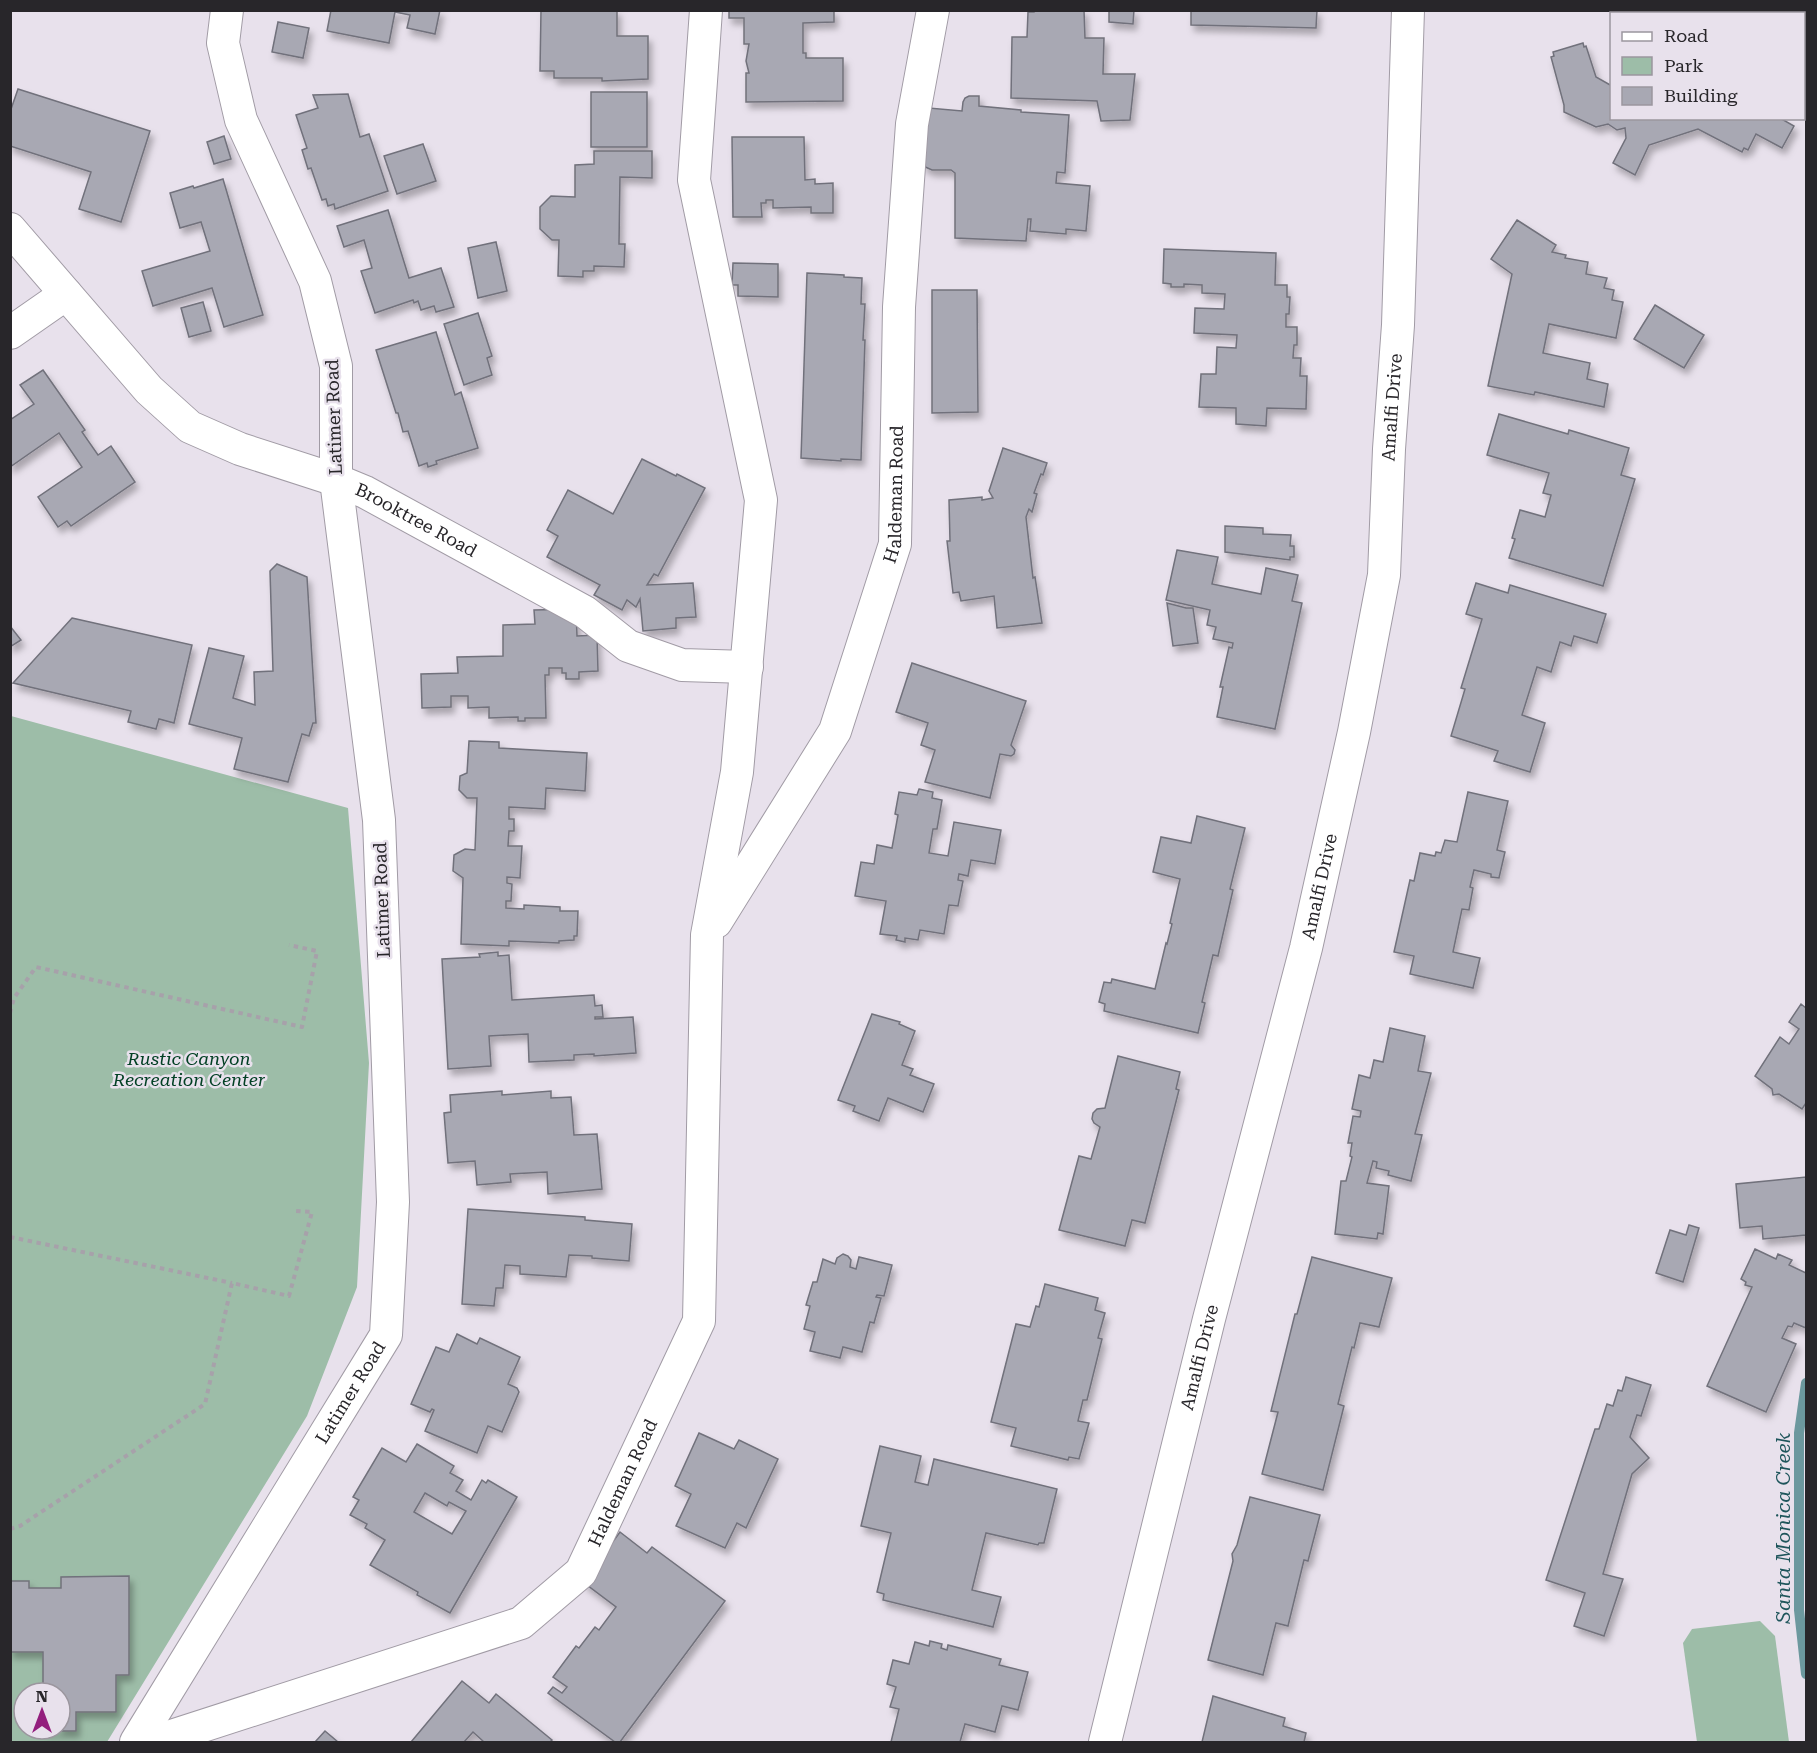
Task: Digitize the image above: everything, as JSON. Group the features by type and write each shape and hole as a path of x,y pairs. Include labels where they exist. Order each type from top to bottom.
{"street":[{"name":"Latimer Road","path":"136,1743 386,1335 393,1202 379,820 336,480 336,366 315,281 241,120 223,43 227,10"},
{"name":"Haldeman Road","path":"153,1743 521,1623 581,1572 699,1321 707,935 737,772 761,500 694,180 706,10"},
{"name":"Haldeman Road","path":"707,935 836,731 895,544 901,284 912,124 933,10"},
{"name":"Amalfi Drive","path":"1105,1743 1209,1319 1306,948 1354,732 1384,575 1389,449 1398,326 1408,10"},
{"name":"Brooktree Road","path":"10,229 149,390 190,427 240,449 336,480 365,492 585,612 628,646 682,665 747,667"},
{"path":"10,333 66,294"}],"path":[{"path":"10,1012 14,998 36,967 302,1027 317,951 289,945"},
{"path":"10,1237 289,1296 312,1212 294,1210"},
{"path":"10,1529 20,1526 205,1404 232,1283"}],"green space":[{"name":"Rustic Canyon Recreation Center","path":"11,716 348,808 369,1063 357,1287 307,1416 107,1742 11,1742"},
{"path":"1760,1621 1775,1636 1789,1742 1697,1742 1683,1643 1692,1629"}],"building":[{"path":"331,10 440,10 435,34 407,28 410,15 395,12 389,43 327,31"},
{"path":"541,10 617,10 617,36 648,36 648,79 602,81 602,78 554,78 554,71 540,71"},
{"path":"729,10 834,10 834,22 803,23 803,53 806,53 806,58 843,58 843,101 746,102 746,73 749,73 746,61 749,44 744,44 744,18 729,18"},
{"path":"1034,10 1084,10 1085,38 1104,38 1103,74 1135,74 1130,120 1101,121 1097,101 1011,98 1012,37 1027,37 1028,12 1034,12"},
{"path":"1109,10 1134,10 1133,24 1109,22"},
{"path":"1191,10 1317,10 1316,28 1191,25"},
{"path":"278,22 309,28 303,58 272,52"},
{"path":"1583,43 1584,47 1586,46 1596,77 1610,85 1610,120 1784,120 1794,126 1782,148 1756,134 1748,150 1744,148 1742,152 1698,129 1649,145 1635,175 1613,163 1626,138 1625,128 1617,130 1608,124 1596,127 1564,112 1551,57 1554,56 1553,52"},
{"path":"18,89 150,131 121,222 79,209 91,172 10,146 10,112"},
{"path":"591,92 647,92 647,147 591,147"},
{"path":"348,94 360,137 369,134 388,191 335,209 334,204 328,206 326,199 322,200 311,168 308,169 302,150 307,148 296,115 318,108 313,95"},
{"path":"969,96 979,96 979,106 1069,115 1065,173 1057,172 1056,183 1090,186 1086,231 1066,229 1066,234 1030,231 1031,219 1028,219 1026,241 955,238 955,173 951,170 932,170 923,166 929,108 962,111 963,102"},
{"path":"224,136 231,159 214,164 207,142"},
{"path":"732,137 804,137 805,180 815,179 815,184 833,183 833,213 811,213 811,207 773,208 773,200 766,200 766,203 761,203 762,217 733,217"},
{"path":"423,144 436,181 397,194 384,156"},
{"path":"594,151 652,151 652,178 620,177 619,244 625,244 624,267 594,266 594,271 583,271 583,277 558,276 559,240 552,240 540,229 540,207 551,196 575,197 575,165 594,164"},
{"path":"223,179 263,315 224,327 212,288 153,306 142,271 210,251 201,222 180,228 170,193"},
{"path":"388,210 409,278 441,268 454,307 436,312 434,306 421,310 418,301 414,303 413,300 375,313 361,271 372,268 364,240 344,247 337,226"},
{"path":"1517,220 1556,245 1552,252 1566,255 1565,258 1588,262 1586,274 1607,278 1604,288 1614,290 1612,300 1623,302 1616,338 1549,324 1543,353 1590,363 1587,379 1608,384 1604,407 1535,392 1534,395 1488,386 1512,274 1491,259"},
{"path":"496,242 507,291 478,298 468,248"},
{"path":"1164,249 1276,253 1275,285 1287,285 1287,297 1290,297 1286,327 1297,327 1297,345 1294,345 1293,358 1301,358 1300,376 1307,376 1306,409 1267,408 1266,426 1236,424 1236,408 1199,407 1201,374 1216,374 1217,347 1236,348 1237,335 1194,333 1195,308 1224,309 1225,294 1202,293 1202,285 1184,284 1184,287 1171,287 1171,284 1163,283"},
{"path":"733,263 778,264 778,297 738,296 738,285 732,285"},
{"path":"807,273 862,278 861,304 865,304 863,340 865,340 861,460 801,458"},
{"path":"932,290 977,290 978,412 932,413"},
{"path":"203,302 211,331 189,337 181,308"},
{"path":"1655,305 1704,335 1684,368 1634,339"},
{"path":"478,313 492,356 487,358 492,375 464,385 444,324"},
{"path":"436,332 455,395 461,392 478,448 436,461 437,464 428,467 427,463 419,466 408,431 403,432 376,350"},
{"path":"43,370 85,430 82,432 98,455 111,446 135,482 71,526 67,521 58,527 38,497 82,467 59,433 10,467 10,420 34,404 20,385"},
{"path":"1499,414 1568,434 1569,430 1629,448 1621,475 1635,479 1603,586 1509,558 1520,510 1545,517 1551,495 1543,493 1549,473 1487,455"},
{"path":"1003,448 1047,463 1034,493 1037,494 1032,512 1029,509 1026,517 1033,578 1035,577 1042,623 997,628 994,596 961,601 959,592 953,593 947,541 950,541 949,500 993,498 989,491"},
{"path":"642,459 705,488 658,576 654,574 647,585 693,583 696,617 676,618 676,628 643,631 640,599 636,607 627,600 622,610 594,595 600,585 547,557 558,536 547,530 568,490 613,514"},
{"path":"1225,526 1263,528 1263,534 1291,535 1290,546 1294,546 1294,557 1290,557 1290,560 1225,552"},
{"path":"1177,550 1218,557 1212,584 1261,594 1266,568 1298,575 1292,601 1302,603 1275,729 1217,717 1223,687 1220,687 1229,647 1232,648 1233,643 1213,639 1216,627 1207,625 1210,610 1166,600"},
{"path":"277,564 307,577 316,723 313,723 309,736 302,734 288,782 234,769 242,738 189,724 209,648 244,656 233,698 255,705 254,672 273,671 270,571"},
{"path":"1476,583 1508,593 1510,585 1606,614 1597,643 1574,636 1571,646 1560,642 1551,672 1537,667 1522,715 1545,723 1530,772 1494,761 1498,751 1451,736 1465,689 1461,688 1482,619 1466,614"},
{"path":"1167,603 1193,608 1198,643 1173,646"},
{"path":"576,609 577,636 597,635 598,671 579,672 579,679 566,679 566,673 562,673 562,668 549,668 549,675 545,675 546,718 525,718 525,721 518,721 518,717 489,718 489,707 468,708 468,696 451,696 451,707 422,708 421,674 458,673 457,657 503,656 503,625 535,624 534,610"},
{"path":"72,618 192,645 174,723 159,719 156,729 128,722 131,711 13,683"},
{"path":"10,626 21,640 10,647"},
{"path":"912,663 1026,701 1011,745 1015,750 1014,754 1011,756 1000,754 990,798 925,782 935,750 921,745 928,723 896,712"},
{"path":"469,741 499,742 499,748 587,753 585,791 546,788 545,809 509,807 509,819 514,819 514,831 509,831 508,846 522,846 520,878 507,877 507,883 512,884 511,901 506,901 506,908 524,909 524,905 560,907 560,911 578,911 577,936 574,936 574,940 559,941 559,943 509,941 509,946 461,944 463,878 453,871 454,855 465,849 475,850 477,798 467,798 459,790 460,776 467,773"},
{"path":"919,789 933,792 932,798 942,800 937,829 933,829 929,853 948,856 954,822 1001,830 995,864 971,860 968,876 959,874 958,880 963,881 958,906 949,905 944,934 920,930 918,940 905,938 905,942 896,940 897,936 880,934 886,901 855,896 861,862 874,864 877,845 892,848 898,815 895,814 899,792 917,795"},
{"path":"1468,792 1508,801 1497,850 1505,852 1499,878 1474,870 1470,887 1473,888 1469,910 1462,909 1453,952 1480,958 1473,988 1410,974 1414,956 1394,952 1410,880 1414,881 1420,853 1435,856 1436,852 1441,853 1445,840 1457,842"},
{"path":"1197,816 1245,828 1230,889 1233,890 1218,956 1213,955 1202,1002 1205,1003 1198,1033 1104,1011 1105,1004 1099,1002 1104,982 1111,983 1112,979 1155,989 1172,924 1170,923 1180,879 1153,872 1161,837 1191,843"},
{"path":"498,952 498,956 509,955 512,1000 594,995 595,1006 602,1005 603,1017 595,1017 595,1019 633,1017 636,1053 574,1055 574,1060 529,1062 528,1034 489,1036 491,1066 448,1069 442,959 480,957 479,954"},
{"path":"1801,1004 1806,1008 1806,1103 1802,1109 1779,1094 1773,1095 1772,1089 1755,1076 1780,1037 1789,1044 1799,1029 1789,1022"},
{"path":"872,1014 900,1022 899,1024 915,1031 902,1065 913,1069 910,1075 934,1084 923,1112 888,1098 879,1121 853,1111 855,1106 838,1100"},
{"path":"1390,1028 1425,1036 1418,1071 1431,1073 1415,1134 1422,1135 1411,1181 1388,1175 1389,1171 1376,1168 1377,1162 1373,1161 1367,1183 1389,1186 1383,1234 1378,1233 1377,1239 1335,1234 1341,1181 1346,1181 1352,1157 1350,1156 1352,1143 1348,1143 1353,1116 1360,1117 1361,1111 1352,1109 1359,1075 1370,1078 1374,1060 1383,1062"},
{"path":"1118,1056 1180,1072 1176,1089 1179,1090 1145,1223 1132,1220 1125,1246 1059,1230 1079,1156 1091,1159 1100,1127 1092,1119 1093,1113 1097,1109 1105,1108"},
{"path":"502,1091 502,1095 551,1091 551,1098 571,1097 574,1135 597,1134 602,1189 548,1194 547,1172 510,1174 511,1182 477,1185 475,1161 448,1163 444,1113 451,1112 450,1095"},
{"path":"1806,1177 1806,1235 1763,1239 1762,1226 1740,1228 1736,1184"},
{"path":"468,1209 585,1217 585,1220 632,1224 629,1261 569,1255 566,1277 520,1274 520,1266 505,1265 503,1288 496,1288 494,1306 462,1304"},
{"path":"1689,1225 1699,1228 1683,1282 1656,1273 1670,1230 1686,1235"},
{"path":"1755,1249 1776,1259 1778,1254 1792,1260 1789,1265 1806,1273 1806,1328 1794,1323 1792,1327 1788,1326 1782,1338 1796,1344 1766,1412 1707,1386 1752,1287 1745,1285 1746,1282 1741,1279"},
{"path":"843,1254 851,1260 850,1267 856,1269 859,1257 892,1265 884,1296 877,1295 876,1297 881,1298 874,1323 870,1322 862,1352 843,1347 840,1358 810,1351 815,1332 804,1329 810,1306 806,1305 813,1282 817,1282 823,1259 835,1264 837,1258"},
{"path":"1312,1257 1392,1278 1379,1327 1360,1323 1354,1348 1352,1347 1338,1404 1344,1406 1323,1490 1262,1474 1278,1412 1271,1411"},
{"path":"1045,1284 1098,1298 1095,1310 1105,1313 1098,1338 1102,1339 1087,1400 1083,1400 1078,1421 1089,1423 1079,1459 1069,1457 1068,1460 1011,1446 1016,1428 991,1422 1016,1324 1030,1327 1036,1306 1039,1307"},
{"path":"457,1334 477,1344 480,1338 520,1357 508,1384 517,1388 519,1392 502,1432 488,1426 477,1453 425,1431 434,1410 430,1412 411,1404 436,1347 449,1352"},
{"path":"1626,1377 1651,1385 1641,1416 1637,1415 1630,1437 1649,1458 1632,1474 1603,1574 1623,1579 1604,1636 1574,1626 1585,1593 1546,1580 1595,1429 1599,1429 1607,1404 1613,1406 1618,1390 1622,1391"},
{"path":"699,1433 734,1449 739,1440 778,1459 746,1528 737,1523 725,1548 676,1526 691,1494 675,1486"},
{"path":"417,1444 454,1466 450,1473 463,1480 456,1491 471,1500 482,1480 486,1483 488,1480 517,1497 450,1613 370,1565 385,1540 365,1528 367,1524 350,1515 359,1500 353,1497 382,1448 406,1462","holes":["425,1493 447,1506 449,1502 466,1511 452,1534 414,1512"]},
{"path":"880,1446 921,1456 915,1482 928,1485 934,1459 1057,1489 1044,1543 1038,1545 986,1533 972,1590 1001,1597 993,1627 883,1600 884,1594 877,1592 891,1533 861,1526"},
{"path":"1250,1497 1320,1515 1308,1561 1304,1560 1288,1626 1276,1623 1263,1675 1208,1660 1233,1561 1232,1554 1237,1545"},
{"path":"620,1532 647,1553 652,1547 725,1601 620,1742 615,1742 548,1693 553,1687 562,1693 567,1687 553,1677 576,1646 579,1648 595,1627 599,1630 616,1607 583,1582"},
{"path":"129,1576 129,1675 116,1675 116,1712 76,1712 76,1731 72,1731 72,1681 43,1681 43,1652 10,1652 10,1581 29,1581 29,1588 61,1588 61,1577"},
{"path":"930,1641 942,1644 941,1648 947,1650 948,1645 1001,1659 999,1665 1028,1672 1018,1710 1002,1706 995,1732 965,1724 960,1742 891,1742 899,1709 890,1707 896,1687 887,1684 893,1660 909,1664 915,1642 929,1646"},
{"path":"462,1681 489,1703 496,1694 552,1740 550,1742 484,1742 473,1732 464,1742 411,1742"},
{"path":"1213,1696 1285,1718 1283,1726 1306,1733 1304,1742 1202,1742"},
{"path":"325,1731 338,1742 315,1742"}],"waterway":[{"name":"Santa Monica Creek","path":"1806,1383 1799,1433 1799,1610 1806,1674"}]}
